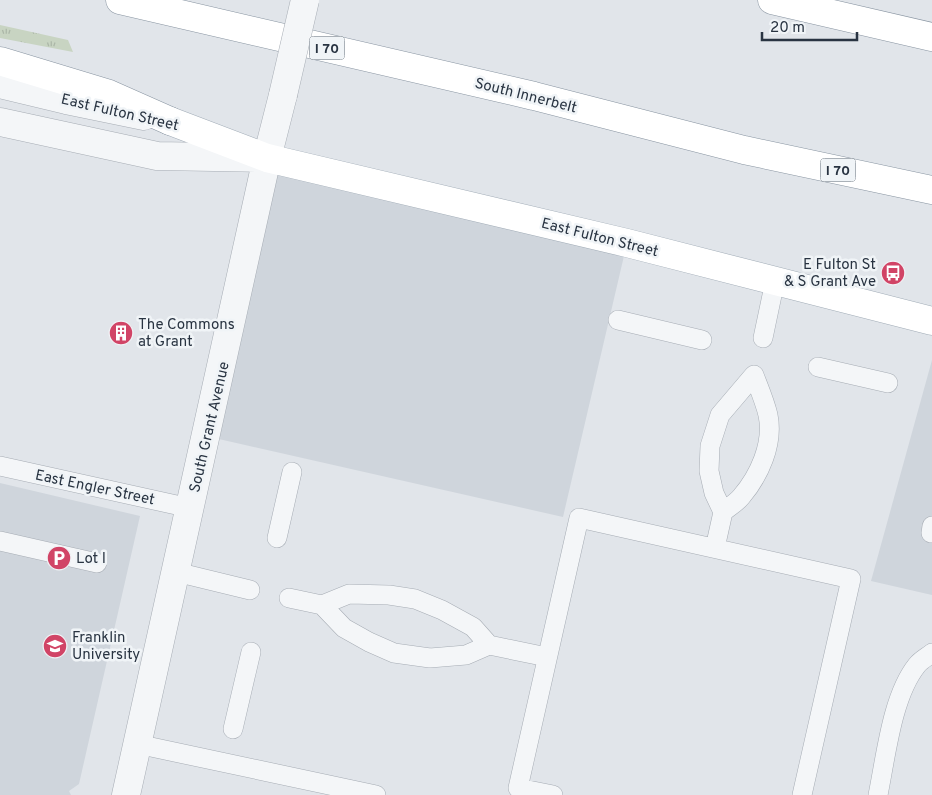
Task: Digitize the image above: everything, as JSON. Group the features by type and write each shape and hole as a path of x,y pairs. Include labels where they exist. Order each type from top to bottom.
{"main road":[{"name":"South Innerbelt","path":"120,0 534,96 744,150 932,190"},
{"path":"772,0 932,37"},
{"path":"0,61 109,94 170,121"},
{"name":"East Fulton Street","path":"170,121 267,158 627,243 932,321"}],"street":[{"name":"South Grant Avenue","path":"126,795 267,158 304,0"},
{"name":"East Fulton Street","path":"0,84 66,100 170,121"},
{"name":"East Fulton Street","path":"0,122 157,156 267,158"}],"lane":[{"path":"763,338 775,281"},
{"path":"618,320 702,340"},
{"path":"818,367 888,383"},
{"path":"715,548 723,512 714,493 709,471 710,446 720,415 754,375 768,416 769,434 763,461 755,478 740,499 723,512"},
{"name":"East Engler Street","path":"0,466 190,508"},
{"path":"276,538 292,472"},
{"path":"553,795 518,788 579,518 851,579 802,795"},
{"path":"932,526 930,533 932,533"},
{"path":"0,541 97,563"},
{"path":"176,572 250,590"},
{"path":"289,598 322,605 349,594 389,595 415,599 442,610 472,627 488,645"},
{"path":"322,605 344,628 394,653 430,658 466,655 488,645 547,657"},
{"path":"233,729 251,652"},
{"path":"878,795 896,706 917,664 932,653"},
{"path":"137,744 376,795"}],"shaded area":[{"path":"267,158 627,243 563,517 210,437"},
{"path":"932,360 932,595 871,581"},
{"name":"Franklin University","path":"0,483 140,516 79,784 69,791 71,795 0,795"}],"green space":[{"path":"0,25 68,40 73,52 0,38"}],"place":[{"name":"E Fulton St & S Grant Ave","path":"893,273"},
{"name":"The Commons at Grant","path":"121,333"},
{"name":"Lot I","path":"59,558"},
{"name":"Franklin University","path":"55,646"}]}
